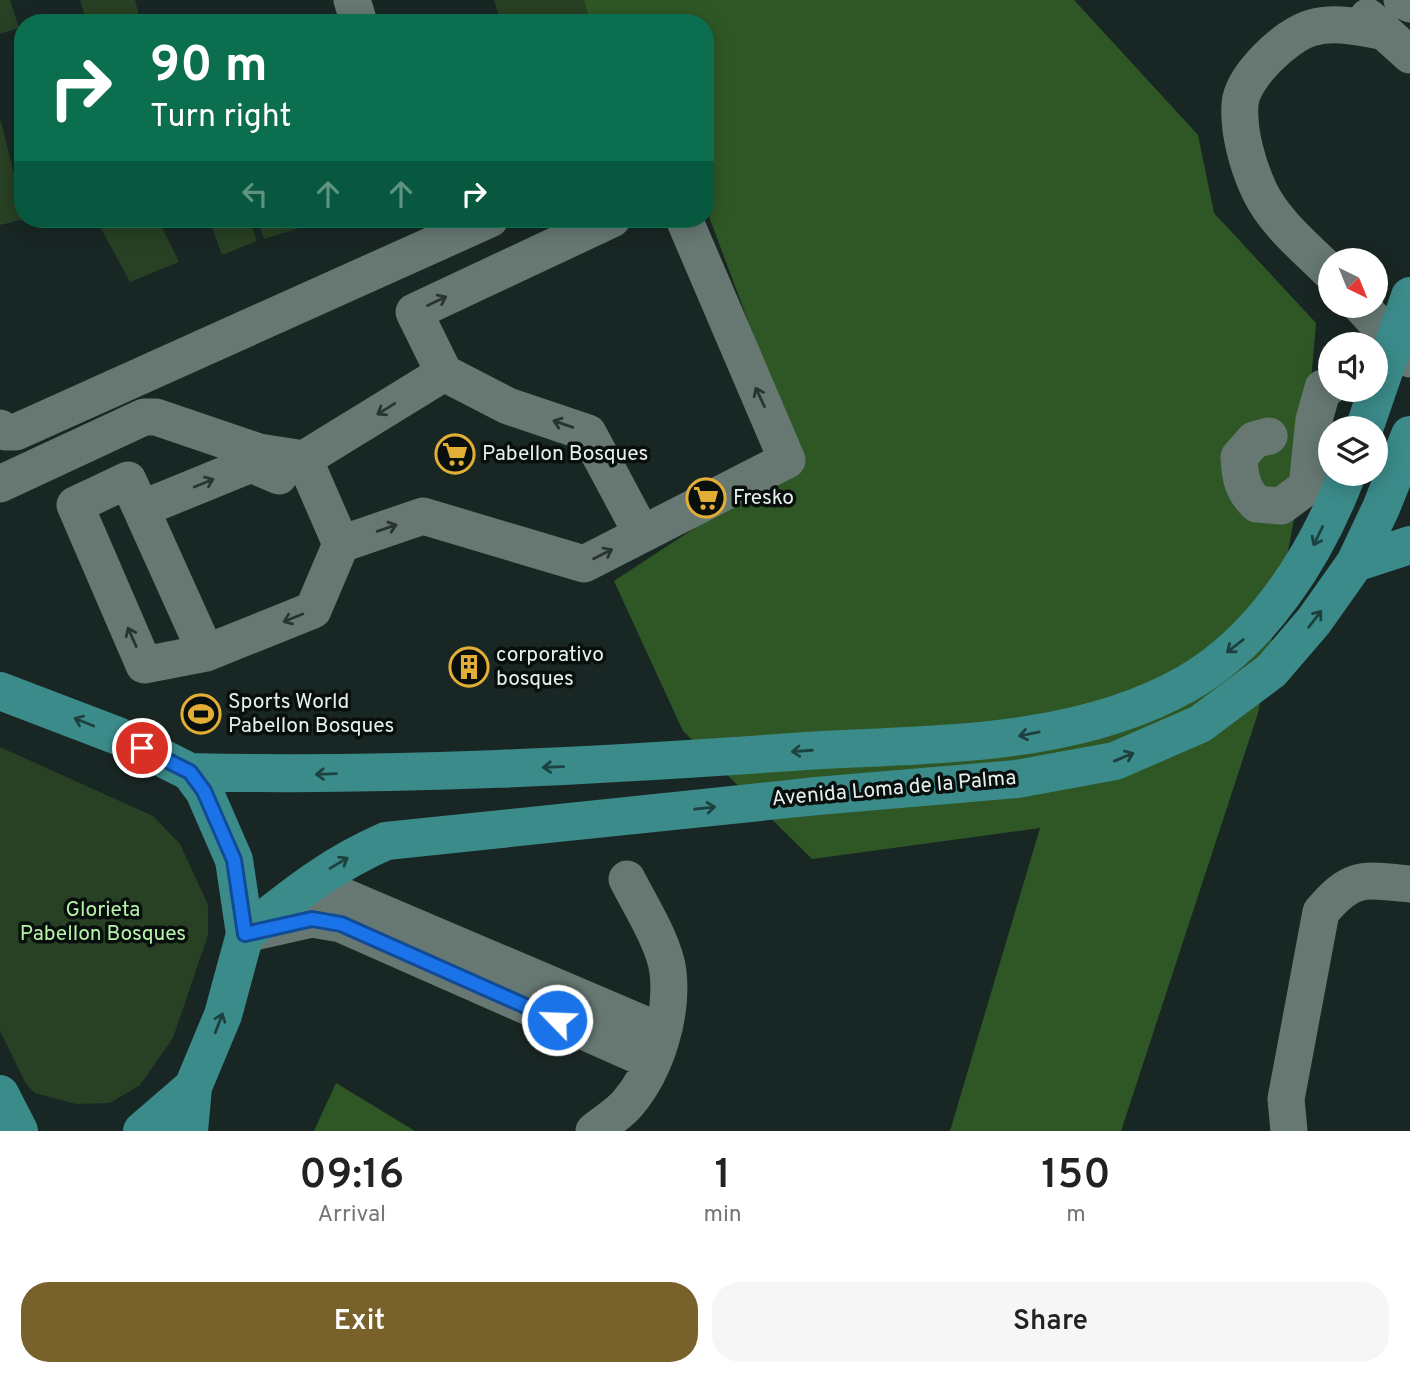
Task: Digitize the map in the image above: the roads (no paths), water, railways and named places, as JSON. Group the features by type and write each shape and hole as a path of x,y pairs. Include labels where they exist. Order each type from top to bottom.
{"main road":[{"path":"1388,357 1410,296"},
{"name":"Avenida Loma de la Palma","path":"245,934 320,875 345,859 386,841 817,796 1017,779 1115,761 1200,724 1271,671 1314,621 1355,563 1381,508 1410,435"},
{"name":"Avenida Loma de la Palma","path":"190,772 301,774 622,764 1016,736 1110,718 1187,683 1247,637 1282,597 1312,549 1341,486"},
{"path":"1355,563 1410,545"},
{"path":"0,691 118,736 190,772 204,791 234,860 245,934 223,1015 194,1087 189,1131"},
{"path":"142,1131 194,1087"},
{"path":"0,1094 21,1130"}],"street":[{"path":"1310,29 1338,0"},
{"path":"1353,0 1397,43"},
{"path":"1402,0 1410,4"},
{"path":"1318,260 1272,213 1250,168 1242,133 1240,102 1245,89 1280,43 1310,29 1350,25 1397,43"},
{"path":"0,428 5,432 16,432 417,234 446,228"},
{"path":"593,228 414,312 444,373 508,406 588,433 642,534"},
{"path":"341,544 423,516 584,564 787,460 689,231"},
{"path":"1372,318 1410,359"},
{"path":"0,449 281,321"},
{"path":"0,484 144,417 156,417 259,452 304,459 444,373"},
{"path":"1269,436 1254,440 1240,457 1240,478 1247,495 1257,505 1281,506 1307,488 1314,420 1319,402"},
{"path":"0,500 144,429 251,464 319,493"},
{"path":"206,653 128,480 75,505 144,665 206,653 313,610 341,544 304,459"},
{"path":"141,509 251,464"},
{"path":"594,1131 628,1104 657,1047 667,1018 668,971 650,924 627,879"},
{"path":"1289,1131 1286,1099 1321,912 1339,890 1362,880 1410,884"},
{"path":"245,934 312,919 323,903 340,895 657,1047"}],"place":[{"name":"Pabellon Bosques","path":"455,454"},
{"name":"Fresko","path":"706,498"},
{"name":"corporativo bosques","path":"469,667"},
{"name":"Sports World Pabellon Bosques","path":"201,714"}],"park label":[{"name":"Glorieta Pabellon Bosques","path":"103,922"}]}
